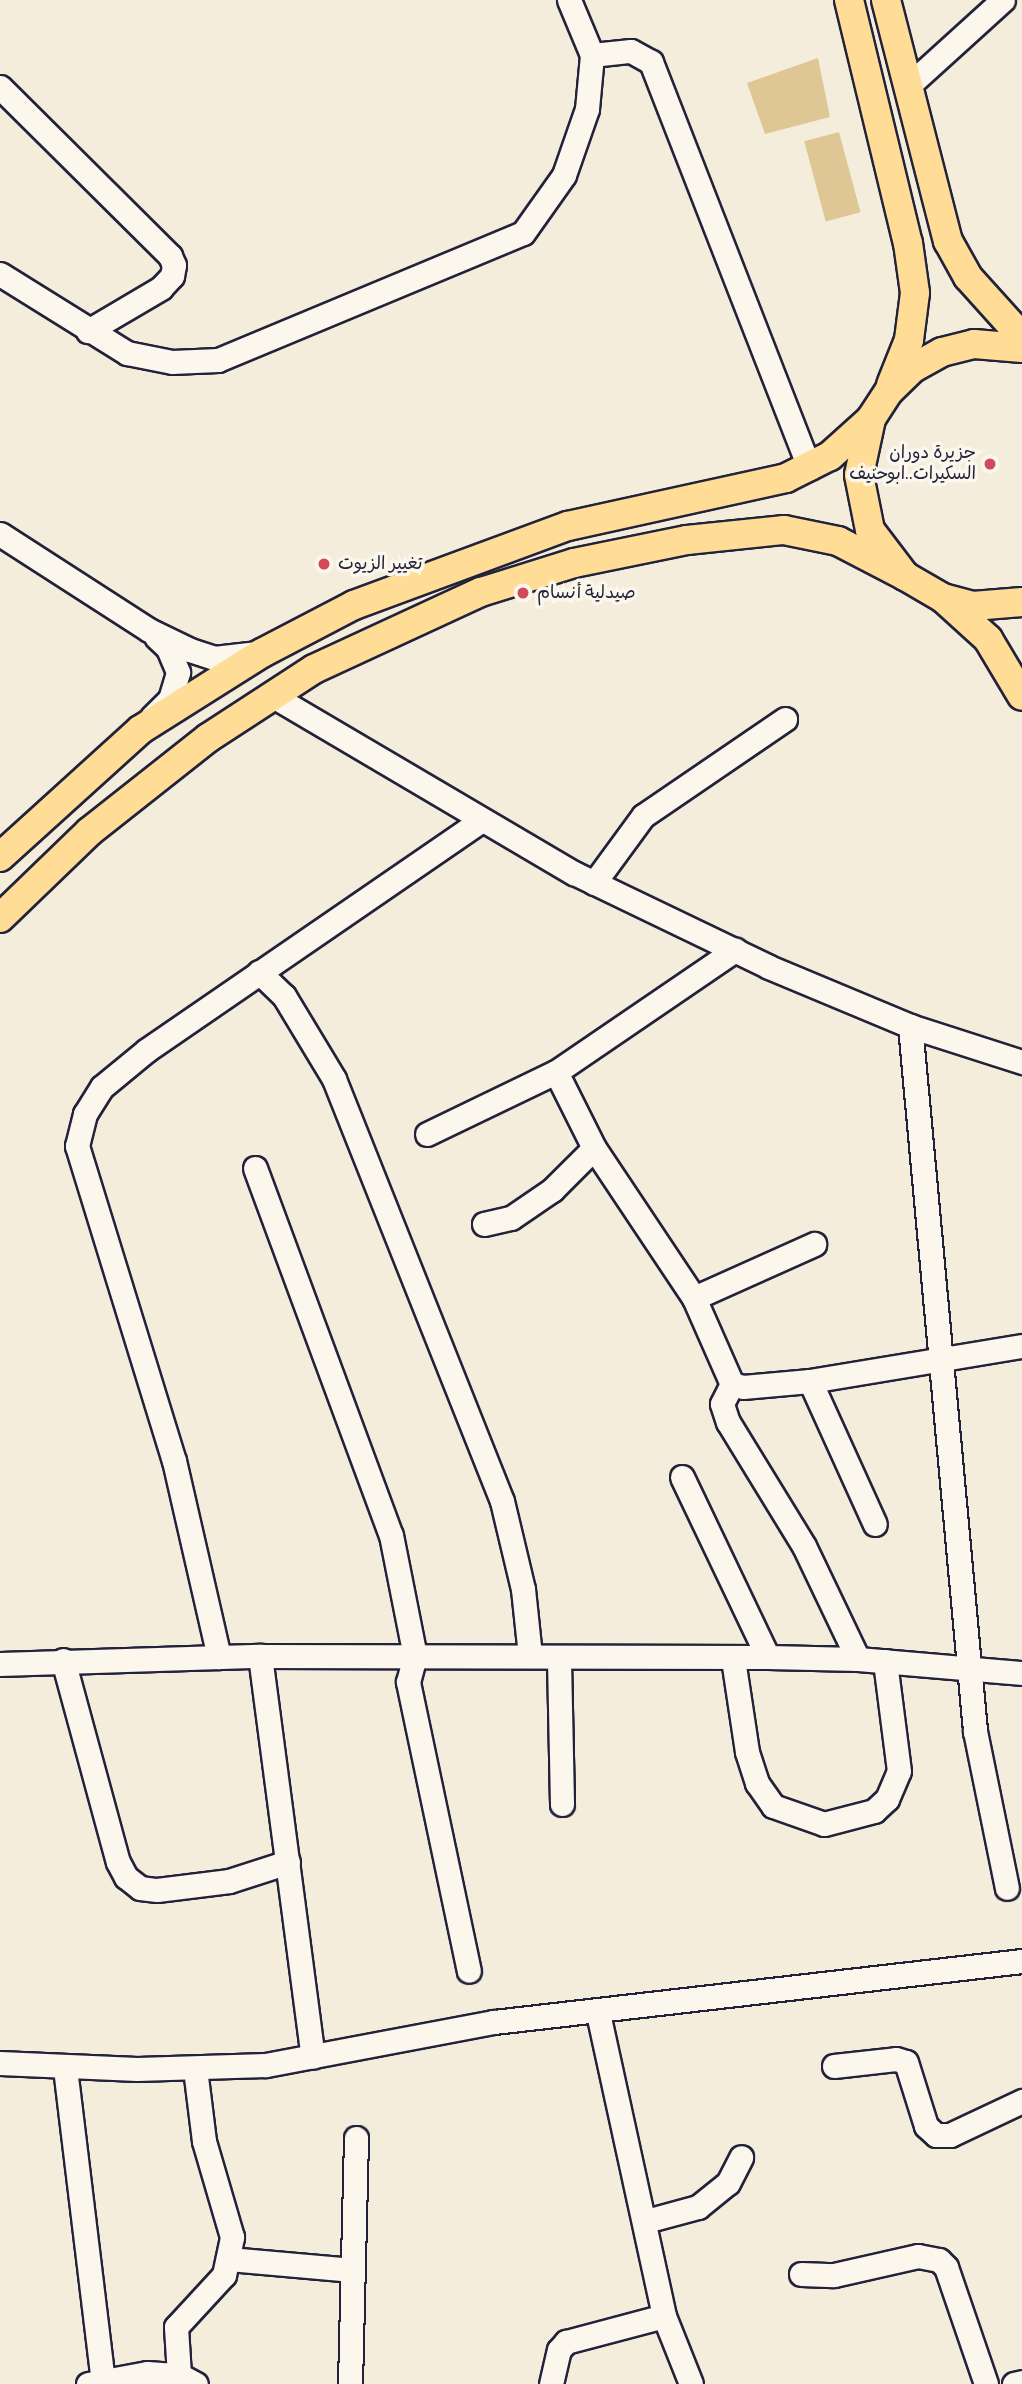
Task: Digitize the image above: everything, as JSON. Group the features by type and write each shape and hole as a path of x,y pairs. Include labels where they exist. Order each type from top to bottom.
{"main road":[{"path":"849,0 908,243 915,293 909,340 889,391 871,419 862,446 861,503 880,547 905,576"},
{"path":"886,0 948,242 968,278 1022,337"},
{"path":"889,391 913,368 942,352 974,344 1022,348"},
{"path":"0,857 140,730 262,653 354,606 568,526 748,487 809,468 871,419"},
{"path":"0,918 89,832 208,738 314,669 481,592 574,563 687,540 748,532 811,533 838,541 943,598 988,639 1022,696"},
{"path":"943,598 973,606 1022,602"}],"street":[{"path":"0,274 127,353 172,362 218,360 523,233 564,175 587,109 592,55 569,0"},
{"path":"908,86 1003,0"},
{"path":"592,55 631,51 651,62 809,468"},
{"path":"0,87 174,265 172,276 161,288 88,331"},
{"path":"0,534 149,630 214,658 262,653"},
{"path":"140,730 170,699 178,672 168,648 149,630"},
{"path":"273,696 480,821 594,883 735,950 910,1026 1022,1062"},
{"path":"594,883 643,816 785,719"},
{"path":"219,1657 174,1461 77,1146 85,1114 102,1087 147,1050 480,821"},
{"path":"426,1134 556,1072 735,950"},
{"path":"260,972 284,996 334,1079 502,1501 523,1588 530,1656"},
{"path":"910,1026 972,1669 975,1731 1007,1888"},
{"path":"556,1072 594,1147 694,1298 732,1384"},
{"path":"484,1224 511,1218 552,1190 594,1147"},
{"path":"255,1168 391,1535 415,1656 408,1682 469,1971"},
{"path":"694,1298 814,1244"},
{"path":"732,1384 743,1387 810,1381 1022,1346"},
{"path":"810,1381 875,1524"},
{"path":"732,1384 722,1404 728,1422 804,1546 858,1659"},
{"path":"682,1477 768,1657"},
{"path":"260,1656 313,2057"},
{"path":"2,1658 63,1660 260,1656 530,1656 559,1660 768,1657 858,1659 1022,1673"},
{"path":"733,1659 747,1752 757,1783 772,1806 824,1824 874,1811 887,1798 899,1771 885,1661"},
{"path":"63,1660 118,1862 126,1877 140,1888 157,1891 229,1881 288,1862"},
{"path":"559,1660 562,1804"},
{"path":"0,2063 65,2068 195,2069 313,2057 494,2022 598,2013 728,1994 1022,1961"},
{"path":"598,2013 646,2221 664,2316 691,2384"},
{"path":"834,2066 896,2059 906,2062 926,2126 936,2135 950,2135 1022,2101"},
{"path":"65,2068 96,2383 146,2373 187,2380 176,2327 215,2289 229,2259 232,2237 204,2141 195,2069"},
{"path":"350,2384 356,2138"},
{"path":"646,2221 698,2207 729,2183 741,2157"},
{"path":"801,2274 834,2276 918,2256 939,2260 946,2267 986,2384"},
{"path":"229,2259 353,2270"},
{"path":"551,2384 559,2350 566,2342 664,2316"},
{"path":"1014,2384 1022,2382"}],"building":[{"path":"818,58 830,117 765,134 747,83"},
{"path":"839,132 860,212 826,221 804,141"}],"place":[{"name":"جزيرة دوران السكيرات..ابوحنيف","path":"990,464"},
{"name":"تغيير الزيوت","path":"324,564"},
{"name":"صيدلية أنسام","path":"523,593"}]}
